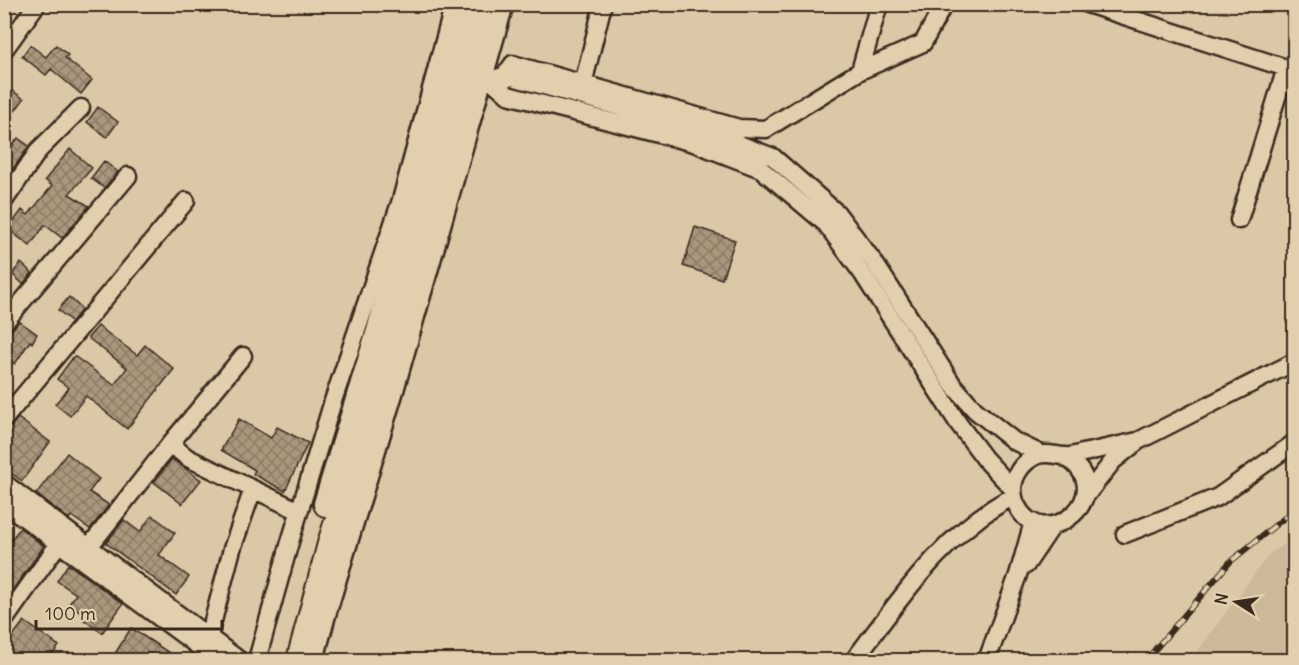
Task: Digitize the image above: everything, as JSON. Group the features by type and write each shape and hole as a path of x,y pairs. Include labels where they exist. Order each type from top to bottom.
{"highway":[{"path":"365,398 431,118 473,74 470,4"},
{"path":"284,660 296,608 473,74 489,4"},
{"path":"299,660 338,485"}],"street":[{"path":"4,50 37,4"},
{"path":"454,4 473,74"},
{"path":"473,74 505,4"},
{"path":"583,84 603,4"},
{"path":"860,71 879,4"},
{"path":"473,74 513,64 739,128 766,129 860,71 923,44 944,4"},
{"path":"1087,4 1286,68 1239,220"},
{"path":"473,74 705,132 773,157 837,213 874,262 914,340 947,390 958,423 1014,493"},
{"path":"4,201 39,150 81,108"},
{"path":"4,323 128,176"},
{"path":"4,419 186,201"},
{"path":"88,547 243,356"},
{"path":"1084,498 1084,481 1077,466 1065,457 1049,453 1027,461 1014,481 1014,493 1021,512 1033,522 1053,525 1071,518 1113,461 1138,441 1294,362"},
{"path":"947,390 1014,441 1041,454"},
{"path":"315,660 327,615 338,485 365,398"},
{"path":"1065,457 1138,441"},
{"path":"1125,534 1218,497 1294,443"},
{"path":"170,444 188,458 299,512"},
{"path":"4,483 63,537 208,652 239,660"},
{"path":"257,660 299,512 338,485"},
{"path":"208,652 232,549 253,489"},
{"path":"854,660 907,590 959,533 1014,493"},
{"path":"4,503 63,537 88,547 208,652"},
{"path":"987,660 1018,575 1033,522"},
{"path":"1018,575 1053,525"},
{"path":"4,621 63,537"}],"shaded area":[{"path":"1294,538 1294,660 1191,660 1270,553"}],"building":[{"path":"30,45 46,57 56,45 68,55 65,58 92,80 81,94 51,69 46,75 22,56"},
{"path":"4,85 24,99 4,125"},
{"path":"98,107 118,122 107,137 87,122"},
{"path":"18,138 29,146 4,182 4,157"},
{"path":"70,149 92,168 69,194 89,206 62,238 45,225 30,246 8,229 22,210 28,215 52,186 45,180"},
{"path":"104,161 118,172 104,188 91,178"},
{"path":"695,227 735,240 722,279 683,266"},
{"path":"21,263 32,273 23,284 12,274"},
{"path":"69,297 82,309 72,322 58,310"},
{"path":"19,321 37,334 15,364 4,357 4,340"},
{"path":"98,326 137,355 145,345 174,369 127,429 86,396 70,416 55,404 69,388 57,379 74,356 114,385 127,368 88,338"},
{"path":"18,418 50,442 22,481 4,468 4,435"},
{"path":"239,419 271,438 277,427 308,443 285,491 253,474 255,470 221,450"},
{"path":"67,453 99,479 89,492 109,505 90,529 71,516 69,519 36,494"},
{"path":"172,459 201,480 182,504 154,482"},
{"path":"152,515 175,533 159,555 189,577 176,595 106,543 124,520 140,532"},
{"path":"20,528 44,546 4,602 4,549"},
{"path":"68,564 123,604 102,633 83,619 86,615 69,604 76,594 57,581"},
{"path":"24,621 59,646 48,660 4,660 4,638 9,641"},
{"path":"131,628 180,660 111,660"}],"railway":[{"path":"1146,660 1230,562 1294,510"}]}
